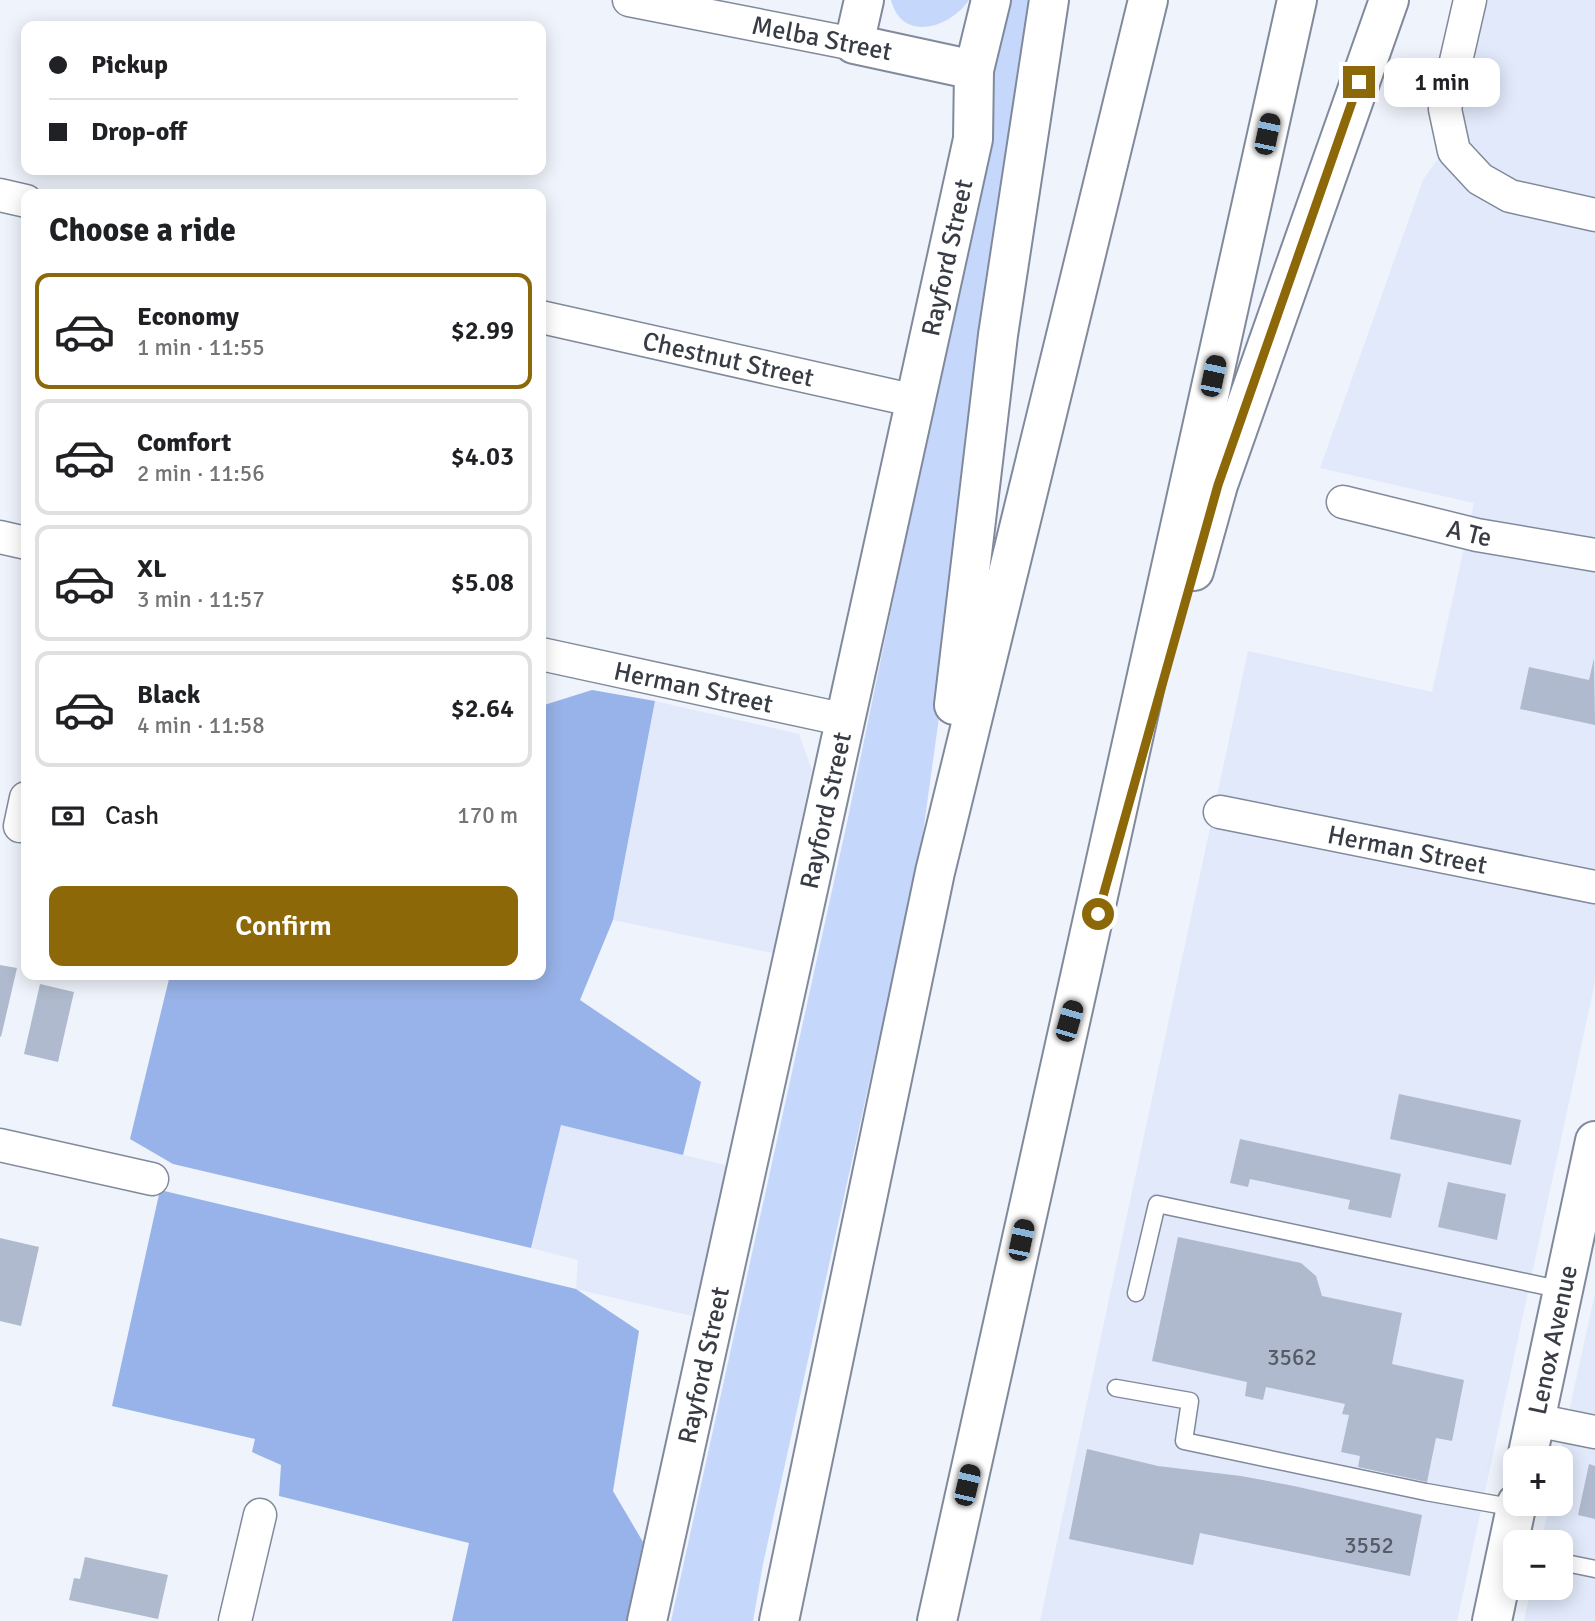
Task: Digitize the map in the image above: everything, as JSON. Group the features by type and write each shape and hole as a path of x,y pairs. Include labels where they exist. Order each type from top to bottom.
{"main road":[{"path":"854,44 864,0"},
{"name":"Rayford Street","path":"647,1621 973,139 974,69 991,0"},
{"path":"934,872 998,335 1049,0"},
{"path":"779,1621 934,872 1148,0"},
{"path":"937,1621 1297,0"},
{"path":"1069,1021 1218,485 1389,0"},
{"name":"Melba Street","path":"854,44 974,69"},
{"name":"Lenox Avenue","path":"1530,1446 1595,1140"},
{"path":"1492,1621 1503,1581"}],"street":[{"name":"Melba Street","path":"629,0 717,8 854,44"},
{"path":"1470,0 1445,109 1454,151 1480,179 1510,196 1595,215"},
{"path":"0,195 21,200"},
{"name":"Chestnut Street","path":"546,318 916,401"},
{"name":"A Te","path":"1343,502 1477,535 1595,555"},
{"path":"0,537 21,542"},
{"name":"Herman Street","path":"546,655 846,720"},
{"name":"Herman Street","path":"1220,812 1595,887"},
{"path":"0,1145 152,1179"},
{"path":"1535,1420 1595,1432"},
{"path":"235,1621 260,1515"}],"lane":[{"path":"1136,1293 1157,1204 1563,1290"},
{"path":"1116,1388 1190,1401 1184,1441 1426,1492 1503,1504"},
{"path":"1573,1564 1595,1569"}],"shaded area":[{"path":"891,0 969,0 950,18 927,27 905,22"},
{"path":"1007,0 1036,0 912,912 888,1025 877,1047 763,1564 753,1621 671,1621 848,818 937,389 988,90"},
{"path":"1488,0 1595,0 1595,982 1457,1621 1040,1621 1248,651 1432,692 1474,503 1320,468 1423,180 1460,127"},
{"path":"592,690 655,701 613,920 580,1000 701,1082 683,1155 561,1125 531,1248 173,1164 130,1139 169,980 546,980 546,704"},
{"path":"655,701 799,734 812,770 773,953 613,920"},
{"path":"561,1125 729,1166 692,1316 576,1289 578,1260 531,1248"},
{"path":"160,1190 576,1289 639,1331 613,1491 643,1542 626,1621 452,1621 469,1543 279,1496 281,1465 252,1452 255,1439 112,1406"},
{"path":"1595,1293 1595,1621 1524,1621 1528,1600 1573,1600 1573,1530 1544,1530 1547,1516 1573,1516 1573,1446 1562,1446"}],"building":[{"path":"1594,658 1595,725 1520,709 1529,667 1589,680"},
{"path":"0,965 17,968 1,1037 0,1036"},
{"path":"40,984 74,992 58,1062 24,1054"},
{"path":"1399,1094 1521,1120 1511,1165 1390,1139"},
{"path":"1240,1139 1401,1174 1391,1218 1348,1209 1350,1200 1250,1179 1248,1187 1230,1183"},
{"path":"1448,1182 1506,1194 1497,1240 1438,1227"},
{"path":"1178,1237 1301,1263 1316,1276 1322,1296 1402,1313 1392,1364 1464,1380 1452,1441 1436,1438 1427,1482 1358,1467 1360,1456 1341,1452 1349,1415 1342,1414 1345,1404 1266,1387 1263,1400 1245,1396 1247,1382 1152,1361"},
{"path":"0,1238 39,1247 21,1326 0,1321"},
{"path":"1087,1449 1158,1466 1241,1476 1294,1486 1422,1515 1410,1576 1200,1533 1193,1565 1069,1539"},
{"path":"1589,1464 1595,1466 1595,1519 1578,1515"},
{"path":"85,1557 168,1575 158,1619 69,1600 74,1578 80,1579"}],"route":[{"path":"1098,914 1218,485 1359,82"}]}
